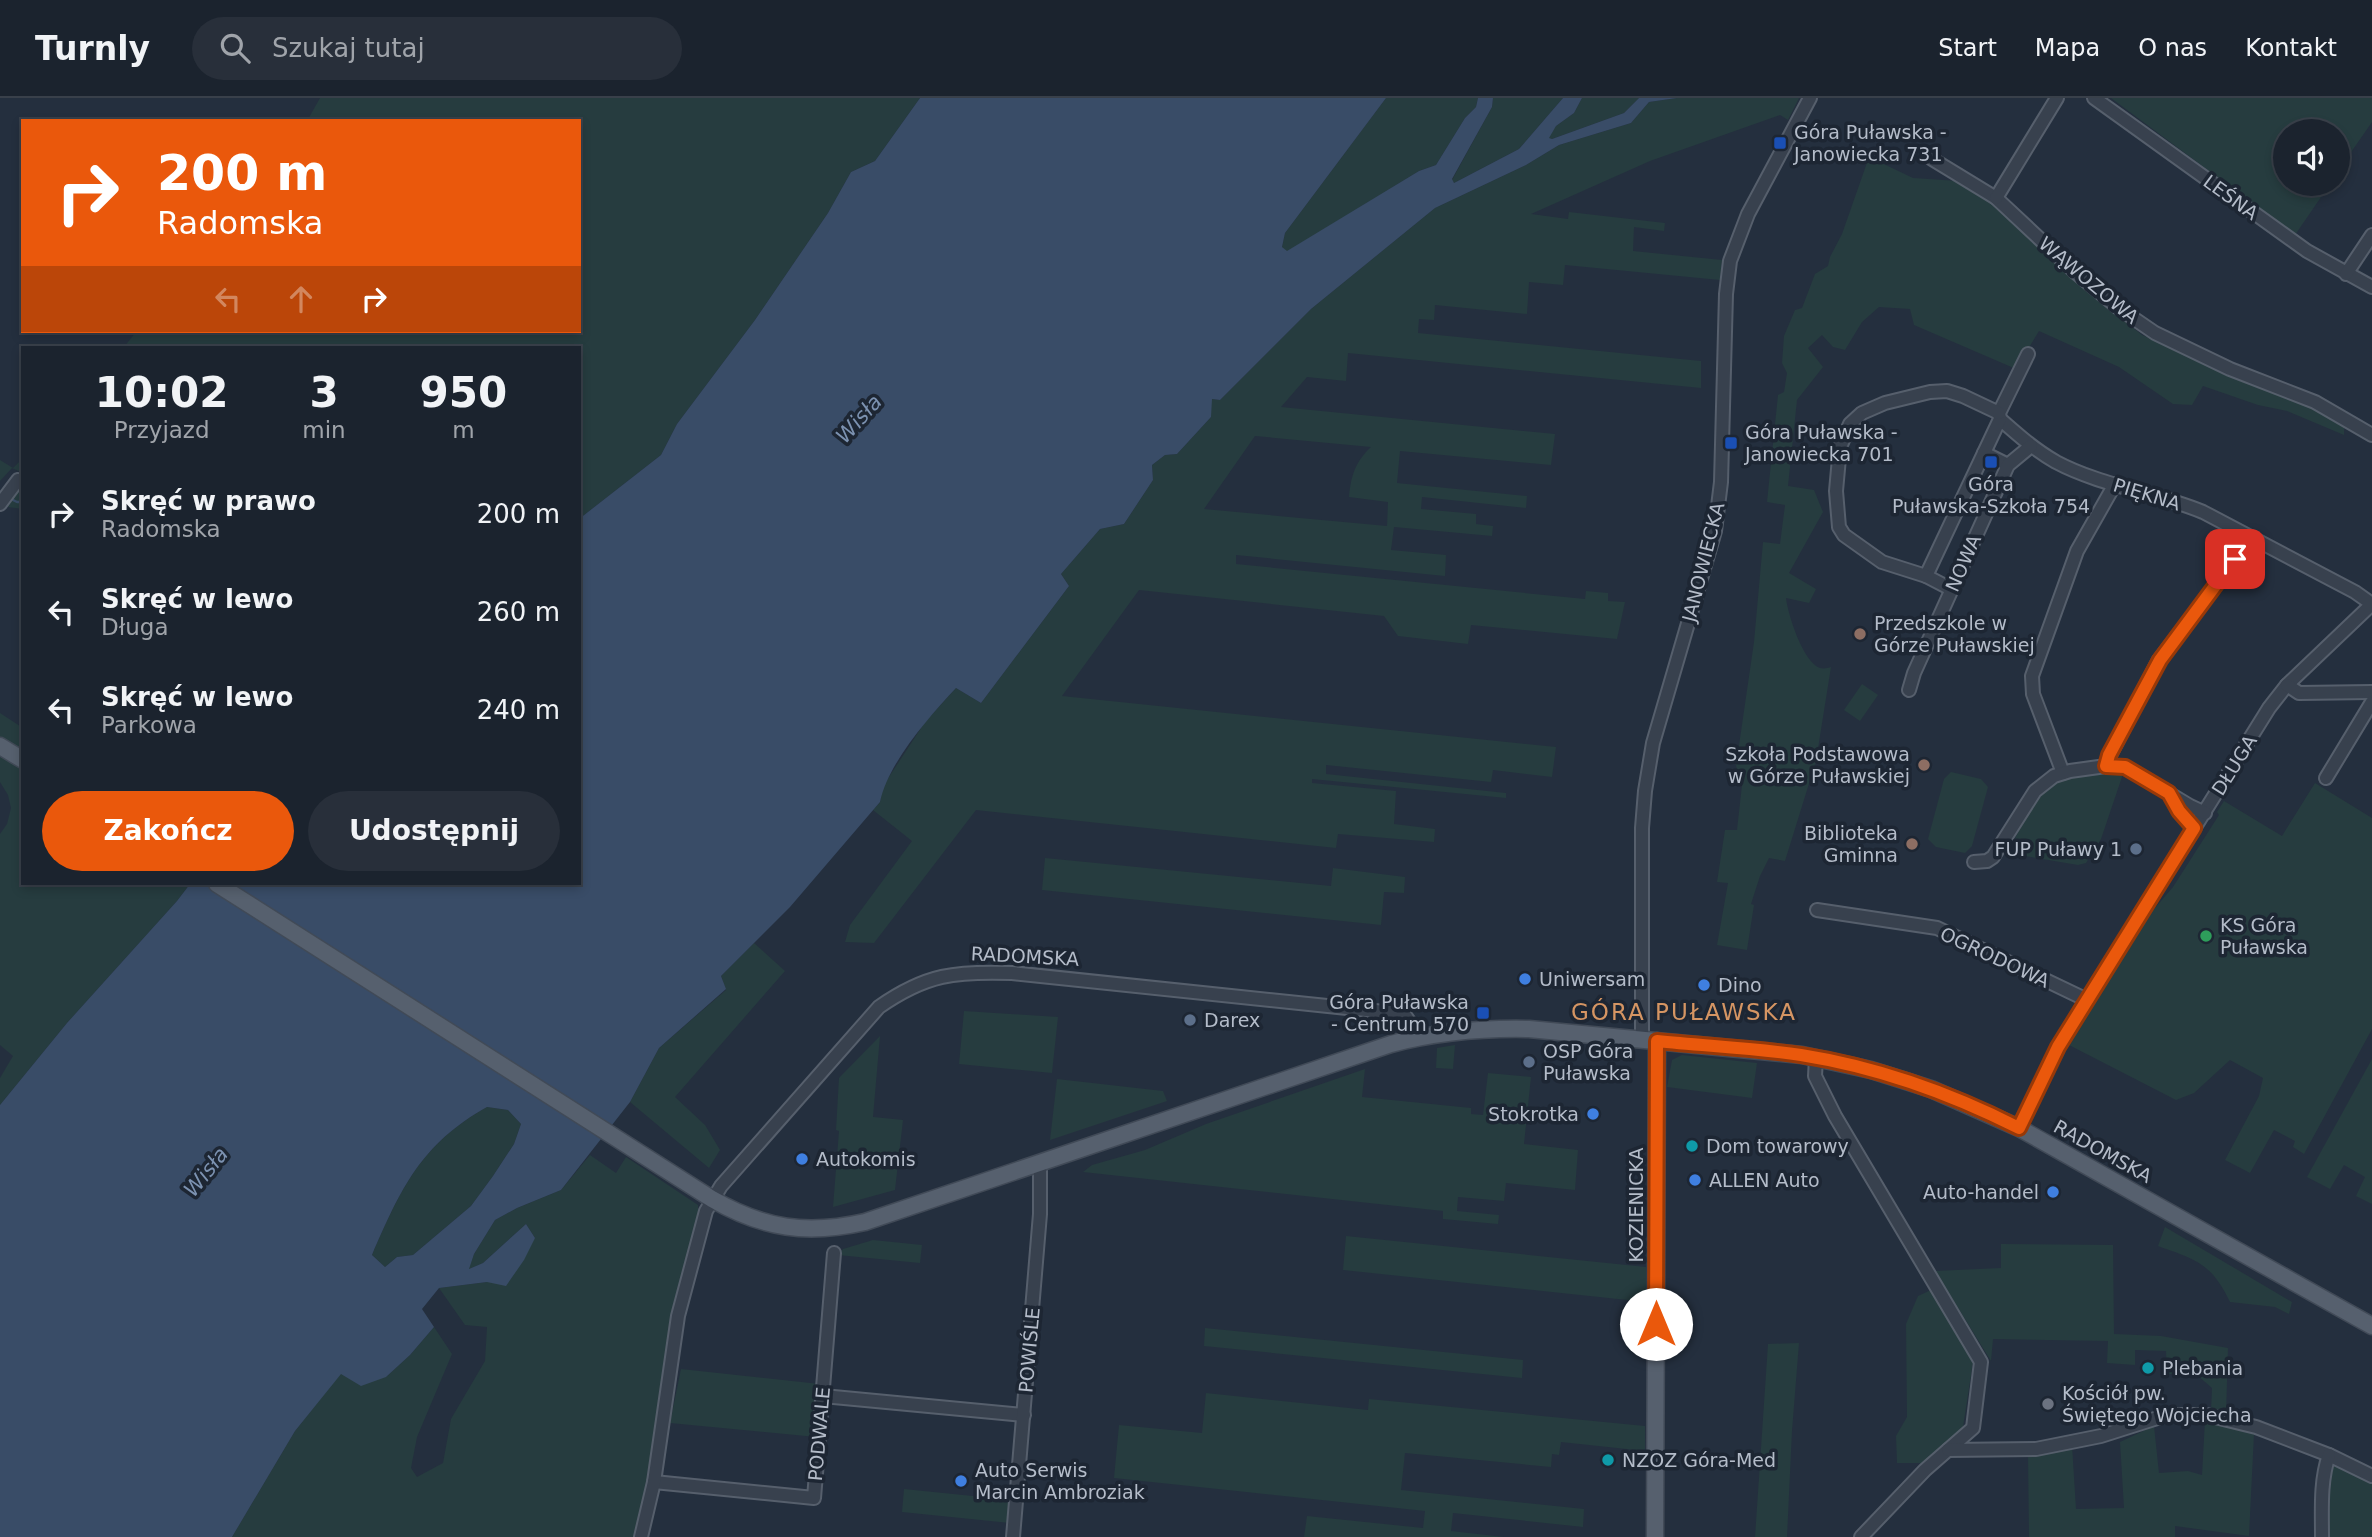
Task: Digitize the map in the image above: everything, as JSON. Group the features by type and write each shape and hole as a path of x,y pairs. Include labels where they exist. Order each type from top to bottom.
{"main road":[{"path":"0,746 21,759"},
{"name":"RADOMSKA","path":"219,885 712,1199 764,1223 801,1230 824,1230 865,1222 1351,1056 1419,1036 1502,1028 1650,1040 1816,1058 1871,1070 1931,1089 2019,1128 2372,1326"},
{"name":"KOZIENICKA","path":"1650,1040 1655,1537"}],"street":[{"name":"JANOWIECKA","path":"1650,1040 1642,828 1646,783 1653,743 1715,531 1721,482 1726,294 1730,261 1748,214 1810,98"},
{"path":"1996,198 2057,98"},
{"name":"LEŚNA","path":"2094,98 2307,251 2372,287"},
{"name":"WĄWOZOWA","path":"1932,159 1996,198 2074,271 2143,326 2230,369 2315,402 2372,435"},
{"path":"2346,274 2372,235"},
{"path":"1951,589 1926,576 2028,354"},
{"name":"PIĘKNA","path":"1926,576 1882,562 1844,535 1839,527 1836,491 1838,458 1850,424 1862,413 1885,403 1930,392 1947,391 1963,396 2000,416 2031,446 2078,472 2179,502 2355,592 2372,604"},
{"name":"NOWA","path":"1909,690 1914,673 2008,464 2031,446"},
{"path":"1984,453 2008,464"},
{"path":"5,498 18,480"},
{"path":"2063,773 2033,694 2032,676 2077,551 2115,484"},
{"path":"2106,766 2109,755 2160,660 2252,538"},
{"name":"DŁUGA","path":"2019,1128 2058,1047 2269,708 2287,685 2372,604"},
{"path":"2287,685 2299,692 2372,692"},
{"path":"2326,778 2372,702"},
{"path":"1974,862 1981,863 1993,857 2035,791 2054,776 2063,773 2106,766 2125,767 2204,813"},
{"path":"2169,793 2179,811 2194,828"},
{"name":"OGRODOWA","path":"1817,910 1937,928 2087,1000"},
{"name":"RADOMSKA","path":"712,1199 879,1007 903,990 940,976 973,972 1012,972 1404,1014 1419,1036"},
{"path":"1816,1058 1815,1076 1835,1116 1981,1362 1973,1428 1880,1515 1861,1537"},
{"name":"POWIŚLE","path":"1013,1537 1040,1214 1040,1163"},
{"path":"641,1537 654,1482 678,1316 706,1211 712,1199"},
{"name":"PODWALE","path":"654,1482 814,1498 834,1253"},
{"path":"822,1396 1024,1416"},
{"path":"1948,1450 2036,1449 2101,1436 2167,1415 2207,1415 2256,1427 2329,1455 2372,1476"},
{"path":"1973,1428 1993,1449"},
{"path":"2322,1537 2322,1490 2324,1469 2329,1455"}],"green space":[{"path":"320,98 920,98 875,161 851,172 828,213 755,320 677,424 661,455 581,517 581,346 125,346 135,333 581,333 581,119 308,119"},
{"path":"1386,98 1478,98 1476,107 1465,118 1436,165 1419,171 1287,252 1282,247 1285,233"},
{"path":"1493,98 1563,98 1519,149 1454,183 1452,180 1492,107"},
{"path":"1582,98 1639,98 1624,113 1552,139 1548,138 1556,126 1574,113"},
{"path":"1677,98 1799,98 1788,120 1780,115 1650,161 1531,214 1568,219 1569,212 1665,223 1664,231 1634,227 1633,251 1722,260 1720,280 1565,265 1563,285 1529,282 1527,314 1435,305 1434,320 1419,319 1418,333 1701,361 1701,388 1348,353 1346,381 1307,377 1281,407 1555,434 1551,465 1400,451 1397,483 1527,496 1526,508 1422,497 1421,509 1476,514 1476,524 1493,526 1492,536 1394,527 1391,550 1446,555 1445,576 1236,555 1236,564 1585,599 1586,591 1608,593 1608,601 1625,602 1617,639 1471,625 1468,644 1398,636 1384,616 1139,590 1062,696 1556,747 1552,777 1493,770 1491,782 1326,765 1326,774 1506,793 1506,798 1312,779 1312,783 1396,791 1394,824 1435,829 1434,842 1338,834 1336,848 976,810 874,943 845,942 850,925 912,841 873,810 880,802 883,786 925,722 956,688 981,703 1069,586 1061,574 1100,529 1124,524 1153,480 1152,465 1165,455 1177,454 1211,417 1211,399 1220,400 1311,309 1435,208 1526,165 1559,145 1631,123 1649,102","holes":["1255,436 1371,447 1355,470 1349,497 1388,502 1387,526 1204,509"]},
{"path":"2111,98 2372,98 2372,122 2350,154 2350,119 2273,119 2273,196 2322,196 2295,235"},
{"path":"1869,157 1913,178 1958,181 1998,208 2096,298 2142,335 2262,389 2308,406 2344,425 2344,435 2287,411 2258,405 2203,386 2192,405 2173,404 2119,367 2039,331 2016,369 1914,325 1910,309 1879,307 1862,322 1845,350 1833,347 1822,335 1808,348 1823,367 1797,400 1788,486 1814,490 1823,512 1789,573 1816,589 1809,603 1786,598 1802,648 1820,668 1831,667 1816,761 1785,861 1769,858 1760,876 1751,904 1754,905 1747,950 1717,945 1728,883 1717,882 1725,830 1737,830 1742,785 1736,766 1754,642 1763,542 1780,544 1785,505 1767,502 1778,395 1784,392 1787,373 1782,363 1784,336 1795,310 1802,308 1815,274 1828,266"},
{"path":"0,460 13,468 21,460 21,472 12,468 0,481"},
{"path":"21,488 21,509 8,507"},
{"path":"1862,684 1878,695 1860,721 1844,710"},
{"path":"0,713 21,727 21,750 0,737"},
{"path":"0,756 21,769 21,885 189,885 67,1023 0,1105 0,1078 13,1056 0,1045 0,834 7,824 11,808 8,795 0,782"},
{"path":"1951,772 1981,779 1988,787 1972,846 1965,853 1936,847 1928,839 1944,779"},
{"path":"2123,774 2101,839 2086,863 2078,865 2007,853 2030,811 2054,785 2076,777"},
{"path":"2315,783 2372,818 2372,1029 2304,1154 2293,1147 2295,1141 2274,1130 2250,1173 2225,1160 2259,1096 2263,1078 2230,1060 2194,1093 2176,1100 2069,1045 2149,915 2173,887 2219,815 2217,812 2224,801 2282,836"},
{"path":"1045,858 1331,886 1333,868 1405,877 1404,893 1384,892 1381,925 1042,890"},
{"path":"754,943 785,971 675,1097 705,1125 720,1150 709,1168 630,1102 659,1048 726,990 721,976"},
{"path":"964,1011 1058,1017 1052,1073 959,1064"},
{"path":"880,1036 873,1117 903,1120 895,1190 833,1207 839,1131 836,1130 839,1078"},
{"path":"1455,1045 1453,1069 1436,1068 1437,1048"},
{"path":"1682,1055 1757,1063 1752,1098 1667,1087 1672,1060"},
{"path":"2372,1059 2372,1204 2356,1196 2365,1177 2344,1165 2330,1189 2307,1177"},
{"path":"1365,1069 1362,1097 1471,1108 1471,1114 1483,1115 1488,1073 1531,1077 1524,1144 1578,1150 1575,1190 1506,1183 1504,1201 1458,1197 1457,1211 1499,1215 1498,1224 1443,1219 1443,1211 1083,1172 1092,1165 1145,1150 1206,1124"},
{"path":"1057,1079 1163,1091 1167,1101 1050,1140"},
{"path":"487,1107 508,1110 521,1124 514,1144 471,1206 413,1255 397,1257 385,1267 372,1255 404,1188 429,1152 445,1136"},
{"path":"590,1155 616,1173 626,1157 698,1205 698,1215 677,1299 655,1453 636,1537 232,1537 295,1431 341,1373 386,1377 434,1327 452,1354 417,1437 411,1468 417,1477 443,1463 451,1419 485,1361 487,1327 465,1325 439,1288 487,1282 535,1238 526,1224 483,1263 468,1270 474,1254 495,1220 561,1190"},
{"path":"2165,1227 2292,1302 2289,1314 2275,1307 2230,1302 2209,1271 2183,1255 2158,1246"},
{"path":"1346,1236 1646,1267 1646,1302 1343,1270"},
{"path":"873,1240 922,1245 920,1263 838,1255 843,1249"},
{"path":"2001,1244 2113,1245 2114,1334 2161,1336 2228,1348 2226,1415 2211,1411 2212,1388 2197,1375 2167,1374 2166,1351 2135,1350 2135,1365 2107,1363 2108,1341 1993,1339 1991,1361 1935,1271 2001,1268"},
{"path":"1931,1290 1973,1362 1963,1427 1925,1463 1897,1463 1896,1436 1907,1417 1906,1324 1918,1296"},
{"path":"1205,1328 1523,1360 1522,1378 1204,1346"},
{"path":"1799,1343 1787,1537 1755,1537 1768,1344"},
{"path":"681,1369 820,1384 816,1437 670,1423"},
{"path":"1206,1393 1368,1410 1369,1399 1645,1426 1645,1451 1561,1442 1559,1455 1552,1454 1551,1467 1405,1453 1401,1490 1584,1509 1583,1527 1453,1513 1451,1531 1504,1537 1304,1537 1307,1516 1423,1528 1425,1511 1114,1478 1119,1425 1202,1433"},
{"path":"2205,1420 2254,1434 2249,1536 2175,1526 2175,1537 2029,1537 2028,1454 2072,1445 2076,1509 2124,1508 2120,1442 2154,1426 2159,1473 2188,1471 2202,1475"},
{"path":"2333,1463 2372,1480 2372,1537 2327,1537 2328,1468"},
{"path":"904,1489 1012,1500 1010,1523 902,1512"}],"water":[{"name":"Wisła","path":"920,98 1386,98 1285,233 1282,247 1287,251 1419,171 1436,165 1465,118 1476,107 1478,98 1493,98 1492,107 1452,179 1454,183 1519,149 1563,98 1582,98 1574,113 1556,126 1549,138 1552,139 1624,113 1639,98 1677,98 1649,102 1631,123 1559,145 1526,165 1435,208 1311,309 1220,400 1212,399 1211,417 1177,454 1165,455 1152,465 1153,480 1124,524 1100,529 1061,574 1069,586 981,703 956,688 922,727 891,772 880,802 790,907 721,976 726,989 659,1048 630,1102 561,1190 495,1220 474,1254 469,1269 483,1263 526,1224 535,1238 506,1286 487,1282 439,1288 422,1309 434,1327 386,1377 361,1386 341,1374 295,1431 232,1537 0,1537 0,1105 67,1023 189,885 581,885 581,517 661,455 677,424 755,320 828,213 851,172 875,161","holes":["487,1107 508,1110 521,1124 514,1144 471,1206 413,1255 397,1257 385,1267 372,1255 404,1188 429,1152 445,1136"]}],"waterway":[{"path":"9,498 21,502"}],"place":[{"name":"Góra Puławska - Janowiecka 731","path":"1780,143"},
{"name":"Góra Puławska - Janowiecka 701","path":"1731,443"},
{"name":"Góra Puławska-Szkoła 754","path":"1991,462"},
{"name":"Przedszkole w Górze Puławskiej","path":"1860,634"},
{"name":"Szkoła Podstawowa w Górze Puławskiej","path":"1924,765"},
{"name":"Biblioteka Gminna","path":"1912,844"},
{"name":"FUP Puławy 1","path":"2136,849"},
{"name":"KS Góra Puławska","path":"2206,936"},
{"name":"Uniwersam","path":"1525,979"},
{"name":"Dino","path":"1704,985"},
{"name":"Góra Puławska - Centrum 570","path":"1483,1013"},
{"name":"Darex","path":"1190,1020"},
{"name":"OSP Góra Puławska","path":"1529,1062"},
{"name":"Stokrotka","path":"1593,1114"},
{"name":"Dom towarowy","path":"1692,1146"},
{"name":"Autokomis","path":"802,1159"},
{"name":"ALLEN Auto","path":"1695,1180"},
{"name":"Auto-handel","path":"2053,1192"},
{"name":"Plebania","path":"2148,1368"},
{"name":"Kościół pw. Świętego Wojciecha","path":"2048,1404"},
{"name":"NZOZ Góra-Med","path":"1608,1460"},
{"name":"Auto Serwis Marcin Ambroziak","path":"961,1481"}],"district":[{"name":"GÓRA PUŁAWSKA","path":"1684,1012"}],"route":[{"path":"1656,1324 1657,1041 1802,1055 1871,1070 1954,1098 2019,1128 2058,1047 2194,828 2179,811 2169,793 2125,767 2106,766 2109,755 2160,660 2235,559"}]}
